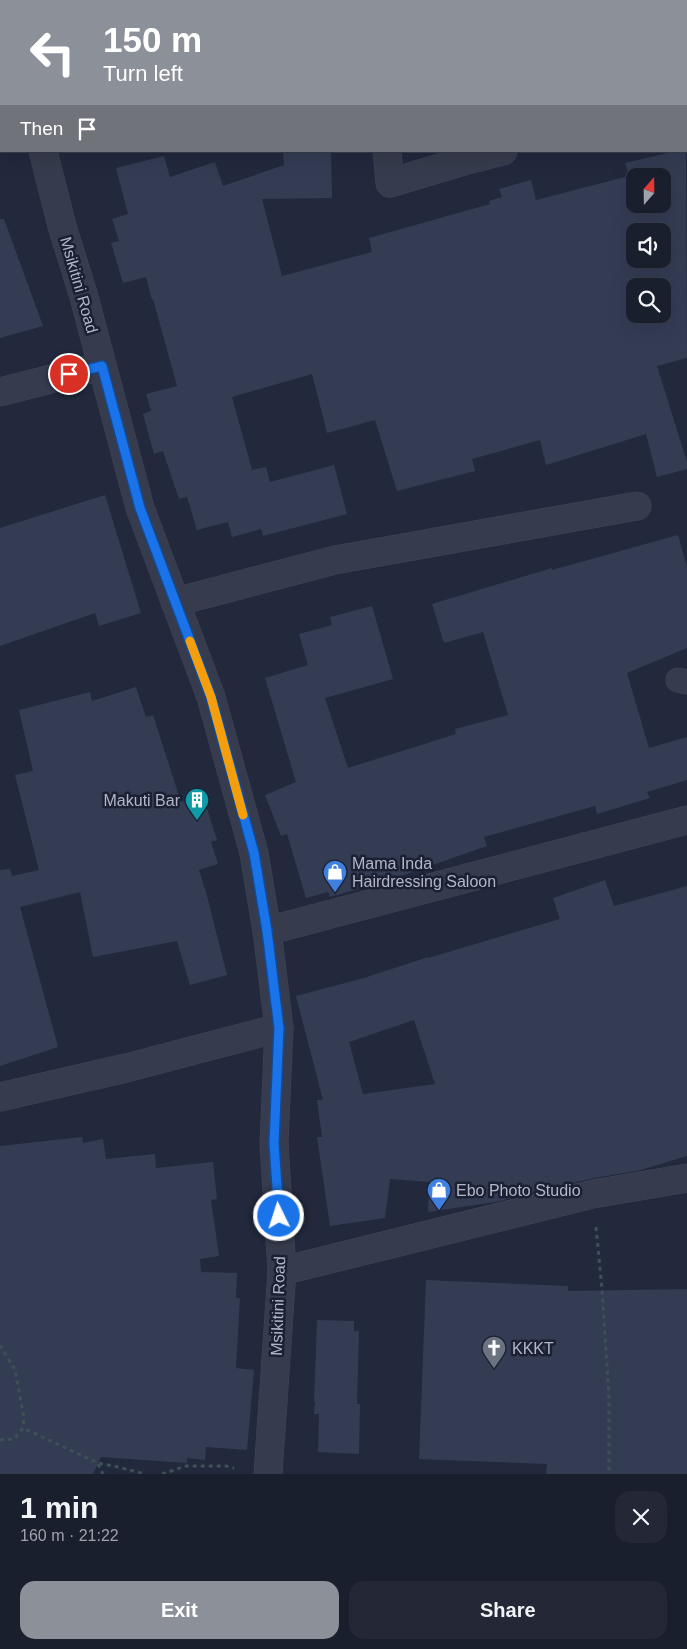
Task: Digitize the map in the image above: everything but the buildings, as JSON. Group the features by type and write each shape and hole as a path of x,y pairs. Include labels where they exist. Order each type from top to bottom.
{"street":[{"name":"Msikitini Road","path":"42,152 62,226 84,297 140,508 211,697 254,853 267,931 279,1028 274,1143 282,1271 268,1474"},
{"path":"387,152 390,183 499,152"},
{"path":"0,392 102,366"},
{"path":"175,602 335,560 637,506"},
{"path":"267,931 687,820"},
{"path":"0,1097 126,1068 279,1028"},
{"path":"282,1271 593,1194 687,1178"}],"path":[{"path":"593,1194 602,1289 609,1397 609,1474"},
{"path":"0,1345 15,1370 24,1418 23,1428 14,1439 0,1440"},
{"path":"23,1428 98,1463 118,1466 145,1474"},
{"path":"98,1463 102,1474"},
{"path":"162,1474 186,1466 226,1466 235,1468"}],"slow traffic":[{"path":"190,641 211,697 243,815"}],"place":[{"name":"Makuti Bar","path":"197,821"},
{"name":"Mama Inda Hairdressing Saloon","path":"335,893"},
{"name":"Ebo Photo Studio","path":"439,1211"},
{"name":"KKKT","path":"494,1369"}],"route":[{"path":"69,374 102,366 140,508 211,697 254,853 267,931 279,1028 274,1143 279,1216"}]}
